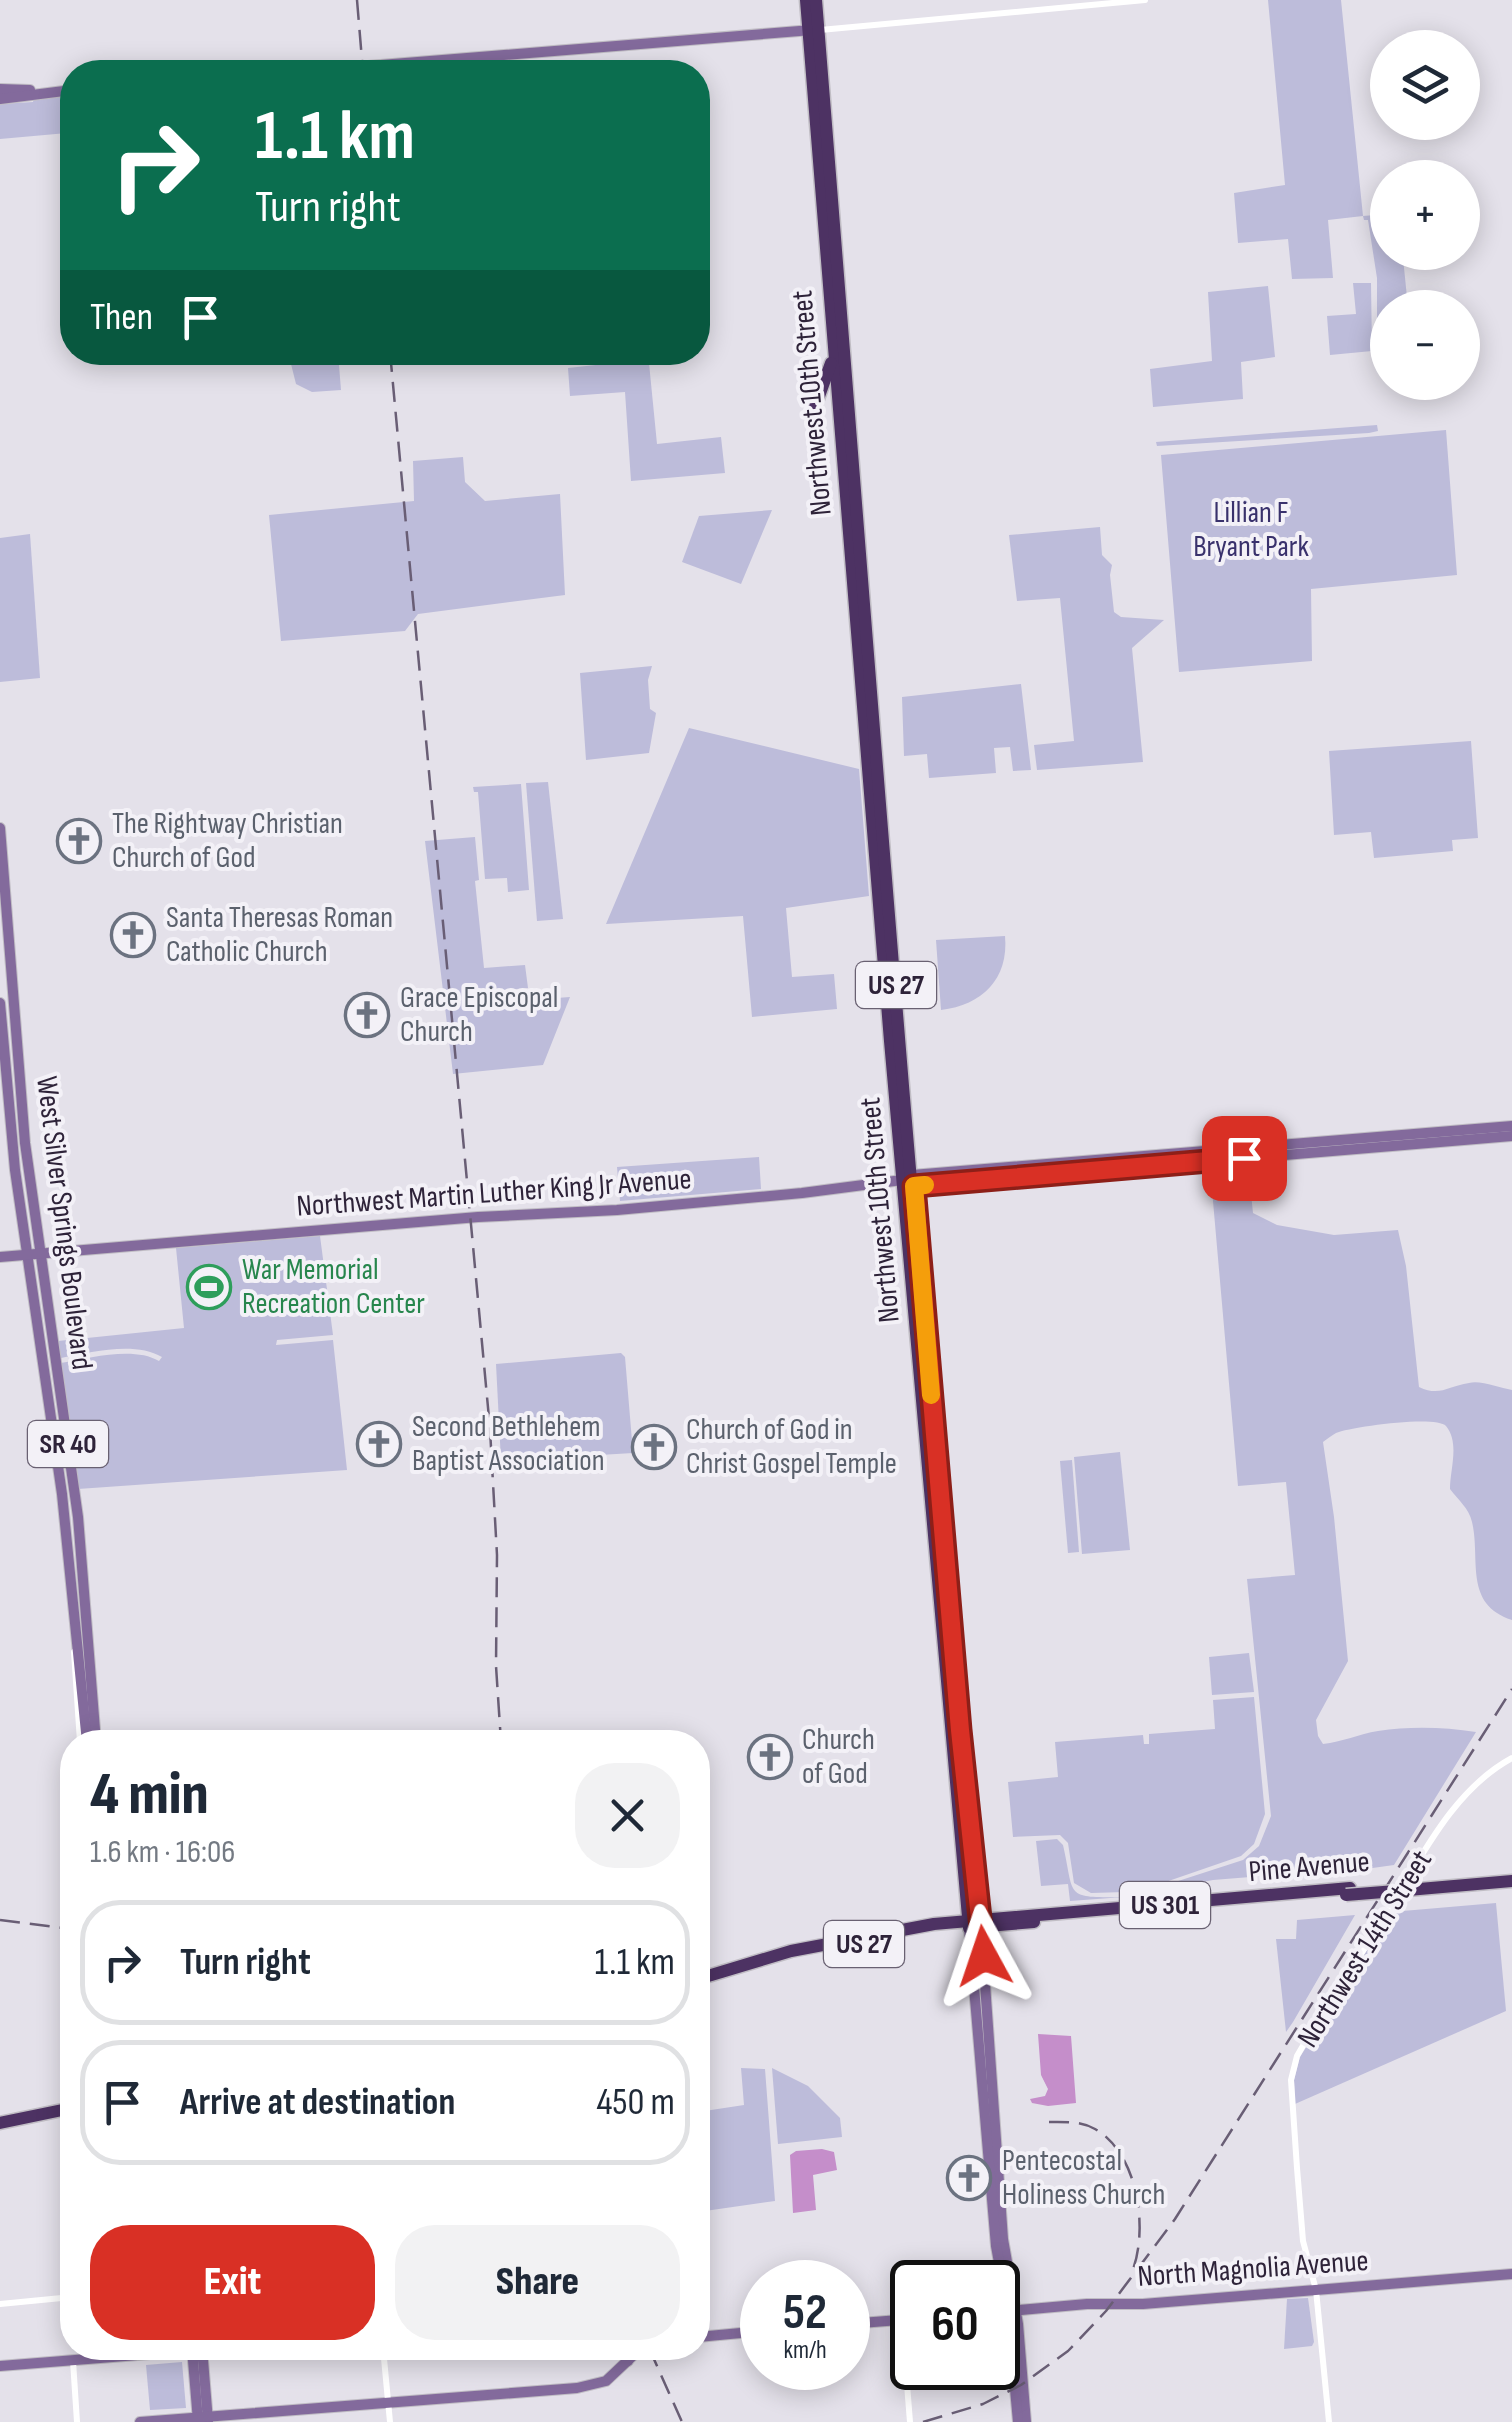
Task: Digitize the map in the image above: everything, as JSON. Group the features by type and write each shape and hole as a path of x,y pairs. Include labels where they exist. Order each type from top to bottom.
{"highway":[{"name":"Northwest 10th Street","path":"806,0 813,30 868,659 883,899"},
{"name":"Northwest 10th Street","path":"813,30 816,0"},
{"name":"Northwest 10th Street","path":"821,123 834,356 857,644 910,1180 975,1923"},
{"path":"814,410 834,356"},
{"path":"857,644 868,659"},
{"name":"Pine Avenue","path":"710,1976 830,1942 975,1923 1512,1878"},
{"name":"Pine Avenue","path":"710,1984 830,1950 975,1923"},
{"path":"0,2123 60,2112"},
{"path":"0,2114 19,2117"},
{"path":"52,2114 60,2116"}],"main road":[{"path":"442,60 813,30"},
{"path":"0,90 60,90"},
{"path":"0,99 46,91"},
{"name":"West Silver Springs Boulevard","path":"0,828 22,1106 82,1556 95,1730"},
{"name":"West Silver Springs Boulevard","path":"0,1002 12,1144 62,1494 82,1730"},
{"name":"Northwest Martin Luther King Jr Avenue","path":"0,1257 478,1217 635,1208 1512,1126"},
{"name":"Northwest Martin Luther King Jr Avenue","path":"910,1180 1512,1136"},
{"path":"62,1494 71,1544 82,1556"},
{"path":"68,1557 78,1570 86,1622"},
{"path":"975,1923 1005,2260"},
{"name":"Northwest 10th Street","path":"975,1923 998,2260"},
{"path":"997,2255 997,2260"},
{"name":"North Magnolia Avenue","path":"1020,2310 1512,2274"},
{"path":"710,2336 740,2333"},
{"path":"0,2366 72,2360"},
{"path":"198,2360 203,2419"},
{"path":"141,2422 594,2385 606,2381 628,2362"},
{"path":"1017,2390 1020,2419"}],"street":[{"path":"813,30 1145,0"},
{"name":"Northwest 14th Street","path":"1329,2422 1316,2290 1303,2241 1291,2080 1297,2056 1464,1794 1486,1773 1512,1758"},
{"path":"0,2304 60,2298"},
{"path":"72,2360 77,2422"},
{"path":"384,2360 390,2422"},
{"path":"909,2390 910,2422"}],"green space":[{"path":"1268,0 1341,0 1363,216 1328,220 1333,278 1292,279 1288,239 1238,243 1234,193 1285,185"},
{"path":"60,93 60,134 0,139 0,104 33,102 34,96"},
{"path":"1376,270 1404,270 1406,290 1377,290"},
{"path":"1353,283 1371,283 1370,351 1330,355 1327,316 1356,314"},
{"path":"1268,286 1275,357 1241,362 1243,399 1153,407 1150,369 1212,361 1208,292"},
{"path":"291,365 339,365 341,390 312,392 296,384"},
{"path":"649,365 657,444 721,437 725,473 631,481 625,392 570,396 568,368"},
{"path":"1377,425 1378,431 1369,433 1157,446 1156,442"},
{"name":"Lillian F Bryant Park","path":"1446,430 1457,575 1311,589 1312,661 1179,672 1161,455"},
{"path":"463,457 465,482 485,501 560,494 565,595 418,614 405,631 281,641 269,515 414,501 413,461"},
{"path":"772,510 741,584 682,562 699,516"},
{"path":"1100,527 1102,555 1112,565 1114,612 1121,617 1164,620 1132,648 1143,762 1037,770 1034,745 1074,741 1060,598 1017,601 1009,535"},
{"path":"30,534 40,678 0,682 0,538"},
{"path":"652,666 648,680 650,709 656,713 649,753 586,760 580,673"},
{"path":"1021,684 1031,770 1013,771 1010,747 994,748 996,773 929,778 927,754 904,756 902,697"},
{"path":"689,728 859,769 869,896 786,908 792,977 834,974 837,1009 752,1017 743,916 606,924"},
{"path":"1471,741 1478,838 1452,840 1453,851 1374,858 1371,832 1334,835 1329,751"},
{"path":"548,782 563,919 537,921 526,783"},
{"path":"521,784 529,890 508,892 507,878 485,879 478,792 473,787"},
{"path":"475,837 479,880 475,881 484,968 525,965 528,988 479,992 479,997 528,993 530,1000 570,997 543,1065 453,1074 425,841"},
{"path":"1005,936 1002,965 990,987 969,1002 941,1010 936,940"},
{"path":"759,1157 761,1189 620,1201 617,1167"},
{"path":"1248,1164 1253,1213 1277,1225 1334,1235 1398,1230 1406,1266 1419,1387 1439,1391 1474,1382 1512,1390 1512,1620 1497,1613 1480,1592 1472,1522 1450,1489 1453,1440 1446,1426 1392,1423 1336,1433 1323,1442 1348,1661 1316,1720 1318,1736 1323,1744 1402,1728 1476,1732 1394,1865 1308,1877 1276,1875 1213,1880 1135,1895 1243,1860 1259,1846 1271,1816 1247,1579 1295,1575 1286,1482 1238,1486 1210,1167"},
{"path":"320,1236 333,1335 277,1340 276,1345 333,1340 347,1470 78,1489 61,1363 111,1354 137,1354 159,1361 162,1357 126,1349 61,1358 58,1341 184,1328 176,1248"},
{"path":"621,1353 625,1357 633,1453 501,1461 496,1364"},
{"path":"1120,1452 1130,1550 1082,1554 1074,1457"},
{"path":"1072,1460 1079,1552 1068,1553 1060,1461"},
{"path":"1249,1653 1254,1692 1212,1695 1209,1657"},
{"path":"1254,1697 1265,1814 1254,1844 1241,1856 1154,1886 1091,1893 1074,1883 1068,1843 1060,1835 1013,1837 1008,1782 1058,1777 1055,1742 1143,1735 1144,1744 1149,1744 1149,1734 1215,1729 1213,1700"},
{"path":"1057,1839 1063,1845 1075,1891 1090,1897 1124,1897 1070,1901 1068,1884 1041,1886 1036,1841"},
{"path":"1496,1903 1506,2011 1295,2104 1294,2080 1300,2057 1391,1912"},
{"path":"1355,1915 1286,2032 1276,1939 1296,1939 1297,1920"},
{"path":"741,2068 765,2069 775,2201 710,2210 710,2110 744,2105"},
{"path":"772,2068 808,2086 840,2118 842,2137 778,2144"},
{"path":"1308,2298 1314,2342 1312,2346 1284,2349 1287,2299"},
{"path":"182,2362 186,2408 150,2410 146,2365"}],"shaded area":[{"path":"1038,2034 1071,2036 1076,2103 1032,2103 1030,2099 1045,2096 1048,2089 1041,2075"},
{"path":"822,2149 834,2152 837,2170 813,2175 816,2210 793,2213 790,2155"}],"railway":[{"path":"357,0 362,60"},
{"path":"391,365 490,1429 500,1730"},
{"path":"923,2422 983,2404 1021,2385 1068,2351 1106,2311 1175,2219 1512,1689"},
{"path":"0,1920 60,1928"},
{"path":"1049,2122 1090,2126 1110,2140 1121,2155 1130,2173 1139,2214 1132,2272"},
{"path":"654,2360 682,2422"}],"slow traffic":[{"path":"925,1185 914,1186 931,1395"}],"place":[{"name":"The Rightway Christian Church of God","path":"79,841"},
{"name":"Santa Theresas Roman Catholic Church","path":"133,935"},
{"name":"Grace Episcopal Church","path":"367,1015"},
{"name":"War Memorial Recreation Center","path":"209,1287"},
{"name":"Second Bethlehem Baptist Association","path":"379,1444"},
{"name":"Church of God in Christ Gospel Temple","path":"654,1447"},
{"name":"Church of God","path":"770,1757"},
{"name":"Pentecostal Holiness Church","path":"969,2178"}],"route":[{"path":"984,1956 960,1730 914,1186 1244,1158"}]}
